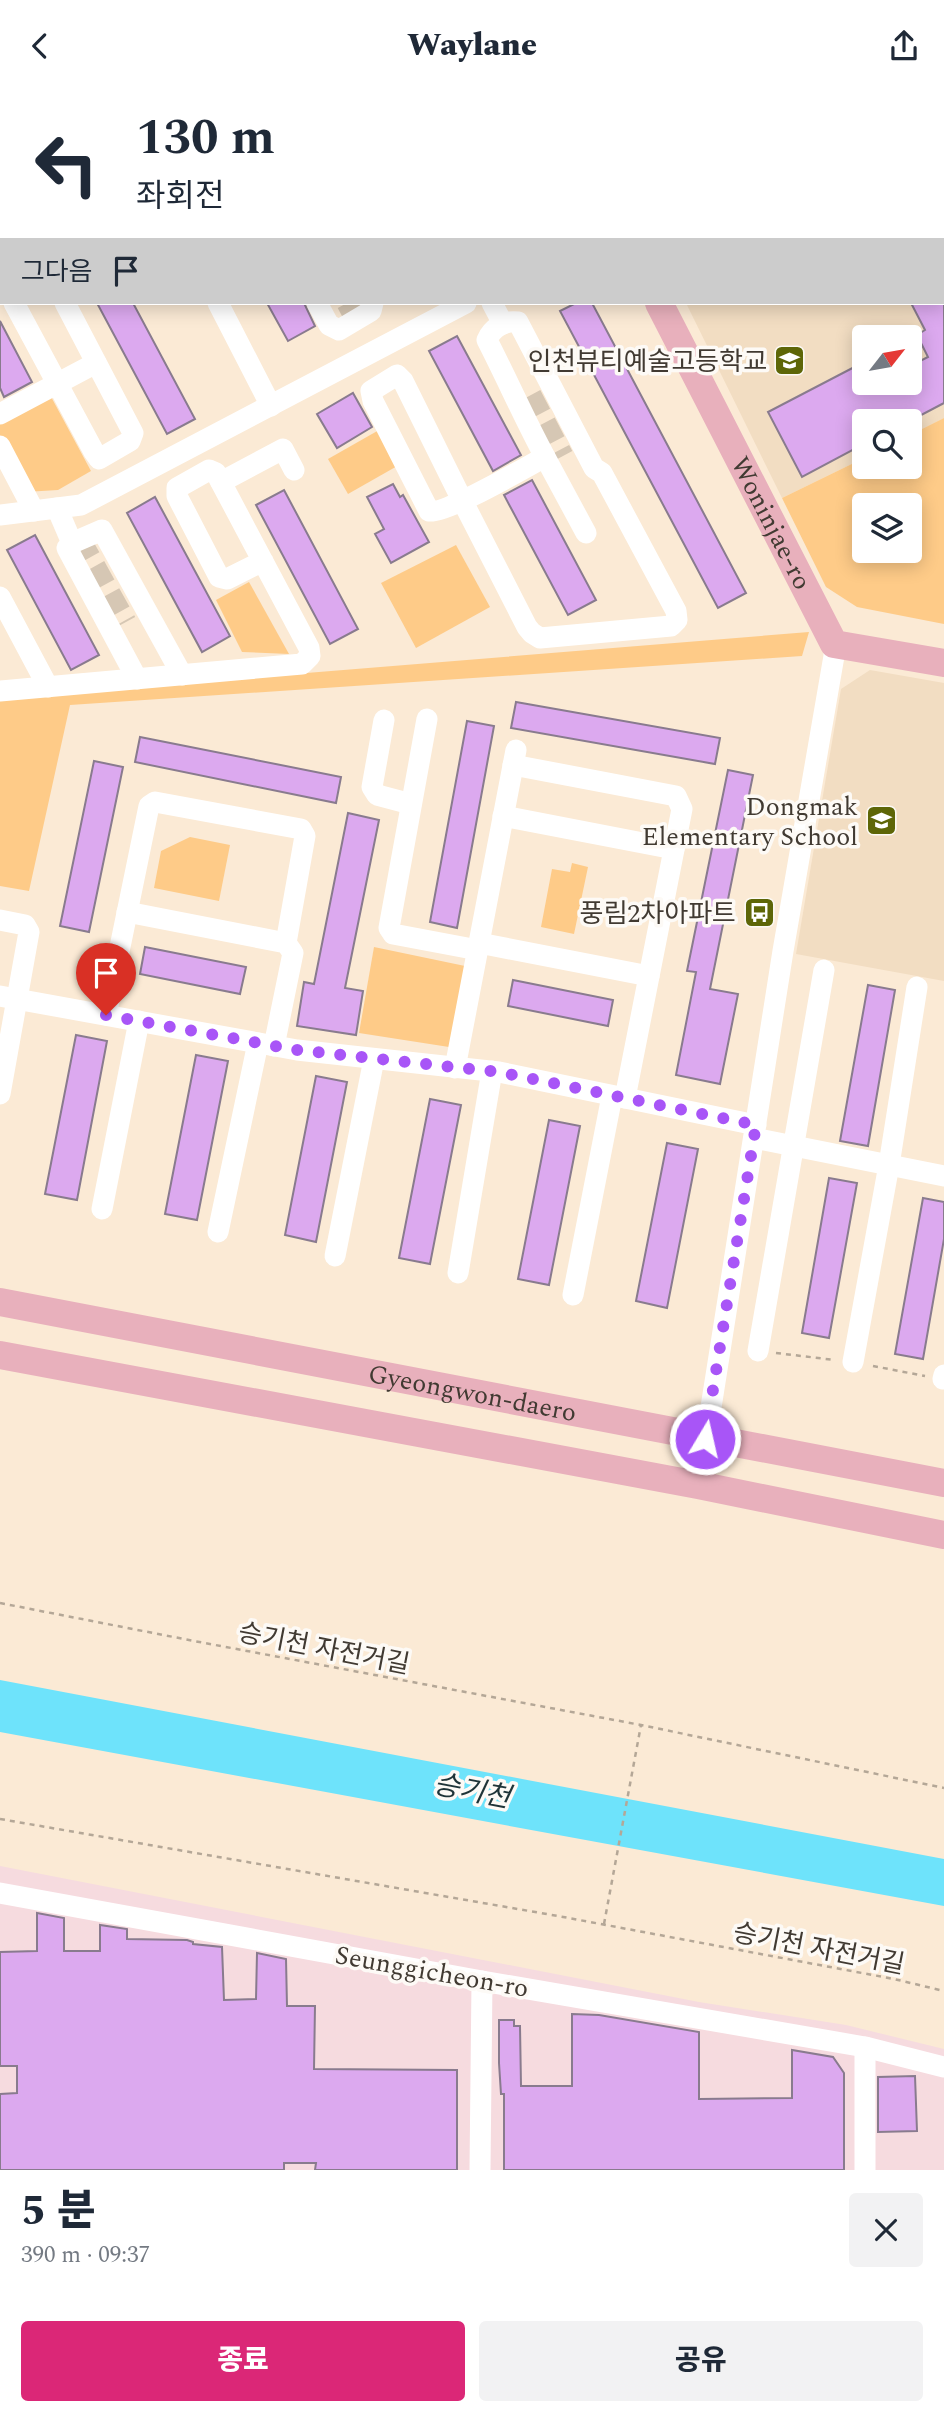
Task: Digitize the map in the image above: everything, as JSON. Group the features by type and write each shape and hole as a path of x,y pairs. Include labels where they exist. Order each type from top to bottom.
{"main road":[{"name":"Woninjae-ro","path":"660,305 834,644"},
{"path":"834,644 944,663"},
{"name":"Gyeongwon-daero","path":"0,1302 944,1483"},
{"name":"Gyeongwon-daero","path":"0,1355 698,1485 944,1535"},
{"path":"698,1485 705,1439"}],"street":[{"path":"15,305 99,459 131,441 134,433 66,305"},
{"path":"219,305 271,406"},
{"path":"318,305 329,325 339,330 371,311 372,305"},
{"path":"0,515 81,506 462,305"},
{"path":"493,305 503,324"},
{"path":"582,446 547,460 462,500 436,513 429,511 373,401 371,391 397,375 403,381 462,500 532,633 540,638 671,626 677,620 676,611 602,473 594,468 518,322 509,321 503,324 490,332 487,340 515,401 547,460 586,533"},
{"path":"353,322 376,388"},
{"path":"0,414 96,363"},
{"path":"511,389 544,372"},
{"path":"0,446 8,478 34,511"},
{"path":"118,448 133,478"},
{"path":"221,482 283,449 294,470"},
{"path":"180,454 194,479"},
{"path":"2,688 48,687 302,664 310,656 309,647 216,473 209,470 177,488 177,496 219,577 227,579 263,561"},
{"path":"57,508 72,543"},
{"path":"137,679 66,548 102,530 182,675"},
{"path":"0,597 48,687"},
{"path":"705,1439 834,644"},
{"path":"427,719 389,928 393,935 649,976"},
{"path":"384,720 372,787 377,795 411,804"},
{"path":"455,1068 514,758 676,796 682,809 649,976 618,1097 573,1295"},
{"path":"106,1015 149,806 155,802 301,829 305,836 286,943"},
{"path":"503,816 674,849"},
{"path":"127,912 286,943 293,953 266,1045 218,1232"},
{"path":"0,920 25,925 29,932 9,997 0,1094"},
{"path":"758,1351 824,970"},
{"path":"853,1362 889,1165 917,987"},
{"path":"9,997 266,1045 492,1072 618,1097 755,1132 795,1146 944,1176"},
{"path":"102,1209 139,1021"},
{"path":"335,1256 374,1059"},
{"path":"458,1273 492,1072"},
{"name":"Seunggicheon-ro","path":"0,1893 482,1981 865,2047 944,2067"},
{"path":"480,2170 482,1981"},
{"path":"865,2047 865,2170"}],"path":[{"name":"승기천 자전거길","path":"0,1603 641,1724 944,1788"},
{"path":"604,1924 641,1724"},
{"name":"승기천 자전거길","path":"0,1819 604,1924 894,1979 944,1991"}],"shaded area":[{"name":"인천뷰티예술고등학교","path":"687,305 943,305 944,418 922,429 922,409 852,409 852,464 782,498"},
{"path":"49,393 91,471 58,490 25,492 0,446 0,420"},
{"path":"944,418 944,624 857,607 826,587 782,498 852,464 852,479 922,479 922,429"},
{"path":"379,430 399,465 348,494 328,459"},
{"path":"456,545 490,607 416,648 381,583"},
{"path":"249,582 289,654 242,652 216,600"},
{"path":"809,632 802,656 70,705 29,891 0,886 0,698"},
{"name":"Dongmak Elementary School","path":"870,670 944,683 944,981 796,954 841,689"},
{"path":"190,837 230,845 219,901 154,888 161,851"},
{"path":"572,863 588,867 574,934 541,927 552,869 570,872"},
{"path":"374,947 465,966 449,1047 359,1033"},
{"path":"0,1866 699,2002 846,2025 944,2049 944,2170 0,2170"}],"water":[{"name":"승기천","path":"0,1680 944,1859 944,1906 0,1732"}],"building":[{"path":"98,305 134,305 195,419 167,434"},
{"path":"268,305 305,305 315,326 288,341"},
{"path":"572,305 593,305 746,593 718,608 560,311"},
{"path":"912,305 944,305 944,403 922,415 922,409 852,409 852,450 802,477 768,412 852,368 852,395 922,395 922,360 928,357 922,345 922,332 925,330"},
{"path":"0,321 32,382 4,397 0,388"},
{"path":"457,336 521,455 493,471 429,351"},
{"path":"353,393 372,427 337,448 317,414"},
{"path":"532,480 596,600 568,615 504,495"},
{"path":"393,484 400,497 403,495 429,542 391,563 375,534 384,529 367,497"},
{"path":"284,490 358,629 330,644 256,505"},
{"path":"155,497 230,636 202,652 127,513"},
{"path":"35,535 99,655 71,670 7,550"},
{"path":"516,702 720,738 715,764 511,728"},
{"path":"467,721 494,726 457,928 430,922"},
{"path":"140,737 341,777 336,803 135,762"},
{"path":"94,761 123,767 89,932 60,926"},
{"path":"728,770 753,775 710,989 738,994 720,1084 676,1075 696,972 687,971"},
{"path":"348,813 379,820 345,988 363,991 356,1035 297,1026 304,982 314,984"},
{"path":"145,947 246,967 240,994 140,974"},
{"path":"513,980 613,1000 608,1026 508,1006"},
{"path":"868,985 895,990 868,1146 840,1141"},
{"path":"76,1035 107,1041 77,1200 45,1194"},
{"path":"196,1055 228,1061 197,1220 165,1214"},
{"path":"316,1076 347,1082 316,1242 285,1235"},
{"path":"430,1099 461,1105 430,1264 399,1258"},
{"path":"549,1120 580,1126 549,1285 518,1279"},
{"path":"667,1143 698,1149 667,1308 636,1301"},
{"path":"829,1178 857,1183 829,1338 802,1333"},
{"path":"923,1198 944,1202 944,1239 923,1359 895,1354"},
{"path":"37,1913 64,1918 64,1951 100,1951 100,1925 127,1929 127,1939 187,1940 193,1944 222,1947 224,2000 256,1999 257,1953 286,1959 287,2006 315,2006 314,2069 457,2070 457,2170 315,2170 316,2163 284,2163 284,2170 0,2170 0,2094 17,2093 17,2066 0,2066 0,1952 37,1951"},
{"path":"572,2014 599,2015 699,2032 699,2099 792,2098 792,2050 833,2057 844,2073 844,2170 504,2170 504,2094 501,2094 499,2020 514,2020 514,2026 520,2026 521,2086 572,2086"},
{"path":"915,2076 917,2131 878,2132 878,2077"}],"tunnel":[{"path":"348,305 356,320"},
{"path":"531,395 563,456"},
{"path":"80,539 126,622"}],"place":[{"name":"인천뷰티예술고등학교","path":"790,361"},
{"name":"Dongmak Elementary School","path":"881,821"},
{"name":"풍림2차아파트","path":"759,913"}],"route":[{"path":"106,1015 297,1050 499,1072 756,1125 705,1439"}]}
